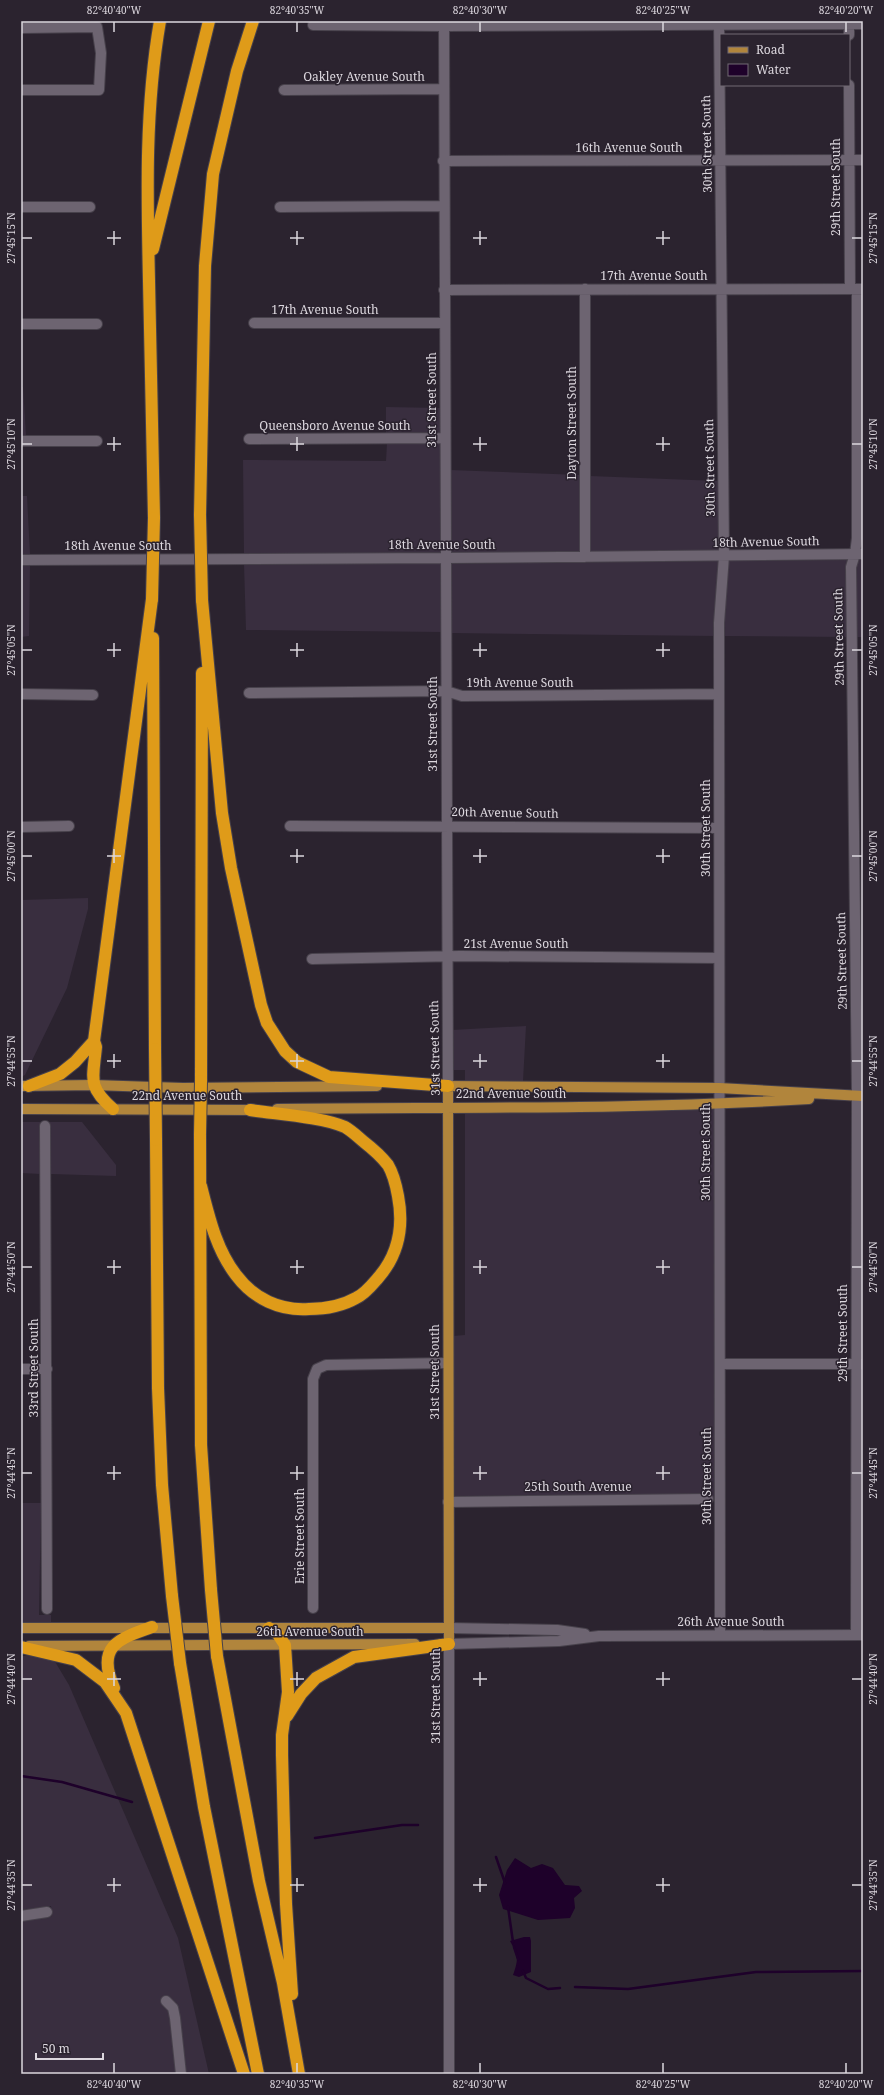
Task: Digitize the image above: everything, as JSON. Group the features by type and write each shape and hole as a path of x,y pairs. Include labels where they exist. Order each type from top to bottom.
{"highway":[{"path":"160,21 153,60 149,108 149,268 154,518 152,599 158,1388 162,1486 180,1663 204,1807 258,2074"},
{"path":"149,268 208,21"},
{"path":"253,21 237,71 213,174 205,266 200,515 202,600 200,1134 201,1445 217,1656 258,1882 283,1983 299,2074"},
{"path":"113,1109 101,1099 93,1085 96,1047 94,1042 152,599"},
{"path":"202,600 219,781 230,861 259,997 267,1023 276,1039 297,1062 328,1077 448,1086"},
{"path":"25,1086 60,1074 75,1062 94,1042"},
{"path":"201,1186 216,1241 236,1275 251,1291 280,1308 300,1310 319,1309 336,1306 357,1298 371,1286 392,1260 397,1247 401,1228 401,1208 396,1182 388,1165 375,1151 345,1128 329,1122 250,1110"},
{"path":"152,1627 122,1638 113,1645 108,1658 108,1674 126,1713 244,2074"},
{"path":"269,1628 278,1634 285,1645 288,1692 282,1735 286,1904 293,2005 293,2043"},
{"path":"282,1735 288,1713 301,1694 316,1678 332,1668 354,1657 449,1644"},
{"path":"21,1646 76,1660 105,1682 126,1713"}],"main road":[{"name":"22nd Avenue South","path":"25,1086 93,1085 183,1088 448,1086 719,1088 860,1096"},
{"name":"31st Street South","path":"448,1086 449,1644"},
{"name":"22nd Avenue South","path":"21,1109 250,1110 576,1107 719,1104 860,1096"},
{"name":"26th Avenue South","path":"21,1628 449,1628"},
{"name":"26th Avenue South","path":"21,1646 449,1644"}],"street":[{"path":"849,22 849,34"},
{"path":"313,25 336,23 849,22 863,24"},
{"name":"31st Street South","path":"444,23 443,206 446,956 448,1086"},
{"name":"30th Street South","path":"719,23 724,556 719,623 720,1635"},
{"path":"21,28 97,27 101,53 99,90 21,90"},
{"name":"29th Street South","path":"849,86 849,160 857,289 857,530 859,554 851,567 860,1096 860,1635"},
{"name":"Oakley Avenue South","path":"284,90 443,89"},
{"name":"16th Avenue South","path":"443,161 863,160"},
{"path":"280,207 443,206"},
{"path":"21,207 90,207"},
{"name":"Dayton Street South","path":"585,289 585,557"},
{"name":"17th Avenue South","path":"444,290 857,289"},
{"name":"17th Avenue South","path":"254,323 444,323"},
{"path":"21,324 97,324"},
{"name":"Queensboro Avenue South","path":"249,439 445,438"},
{"path":"21,441 97,441"},
{"name":"18th Avenue South","path":"21,560 859,554"},
{"name":"19th Avenue South","path":"249,693 446,691 462,696 719,694"},
{"path":"21,694 93,695"},
{"name":"20th Avenue South","path":"290,826 446,825 719,828"},
{"path":"21,827 69,826"},
{"name":"21st Avenue South","path":"312,959 446,956 719,958"},
{"name":"33rd Street South","path":"45,1126 47,1609"},
{"name":"Erie Street South","path":"313,1608 313,1379 317,1369 326,1365 448,1363"},
{"path":"720,1364 860,1364"},
{"path":"21,1369 47,1369"},
{"name":"25th South Avenue","path":"448,1502 708,1499"},
{"name":"26th Avenue South","path":"449,1628 557,1630 599,1636"},
{"name":"26th Avenue South","path":"449,1644 559,1641 599,1636 860,1635"},
{"name":"31st Street South","path":"449,1644 449,2074"},
{"path":"21,1916 47,1912"},
{"path":"166,2002 173,2008 181,2062 181,2074"}],"shaded area":[{"path":"21,387 23,387 26,436 21,436"},
{"path":"386,407 440,408 440,433 386,433"},
{"path":"387,443 440,443 441,553 244,554 243,460 386,461"},
{"path":"450,470 580,475 580,552 450,553"},
{"path":"590,476 718,481 719,550 589,552"},
{"path":"21,496 27,496 30,554 21,555"},
{"path":"848,560 847,637 724,636 728,561"},
{"path":"858,560 863,560 863,637 856,637 855,568"},
{"path":"719,561 715,636 451,633 450,564"},
{"path":"244,564 441,564 441,632 246,630"},
{"path":"21,565 30,565 29,636 21,637"},
{"path":"88,898 88,909 67,988 25,1075 21,1077 21,900"},
{"path":"526,1026 523,1081 465,1081 465,1070 453,1070 452,1030"},
{"path":"715,1109 715,1501 713,1501 712,1494 455,1496 453,1336 465,1335 465,1112 572,1112"},
{"path":"21,1122 40,1122 41,1174 21,1173"},
{"path":"49,1122 82,1122 116,1165 116,1176 51,1174"},
{"path":"21,1503 41,1503 39,1615 51,1615 51,1623 21,1623"},
{"path":"37,1655 54,1660 69,1685 178,1938 209,2074 185,2074 185,2062 176,2002 168,2004 176,2074 21,2074 21,1921 52,1916 51,1906 21,1910 21,1656"}],"water":[{"path":"515,1858 531,1868 542,1864 553,1868 565,1885 579,1886 582,1891 574,1898 575,1908 570,1918 538,1920 503,1909 499,1895 507,1870"},
{"path":"530,1937 531,1941 531,1972 519,1977 513,1975 517,1957 510,1941"}],"waterway":[{"path":"21,1776 62,1782 132,1802"},
{"path":"315,1838 402,1825 418,1825"},
{"path":"496,1857 505,1883"},
{"path":"508,1907 513,1942"},
{"path":"514,1947 518,1959"},
{"path":"523,1971 526,1978 548,1989 560,1988"},
{"path":"575,1987 628,1989 756,1972 863,1971"}]}
